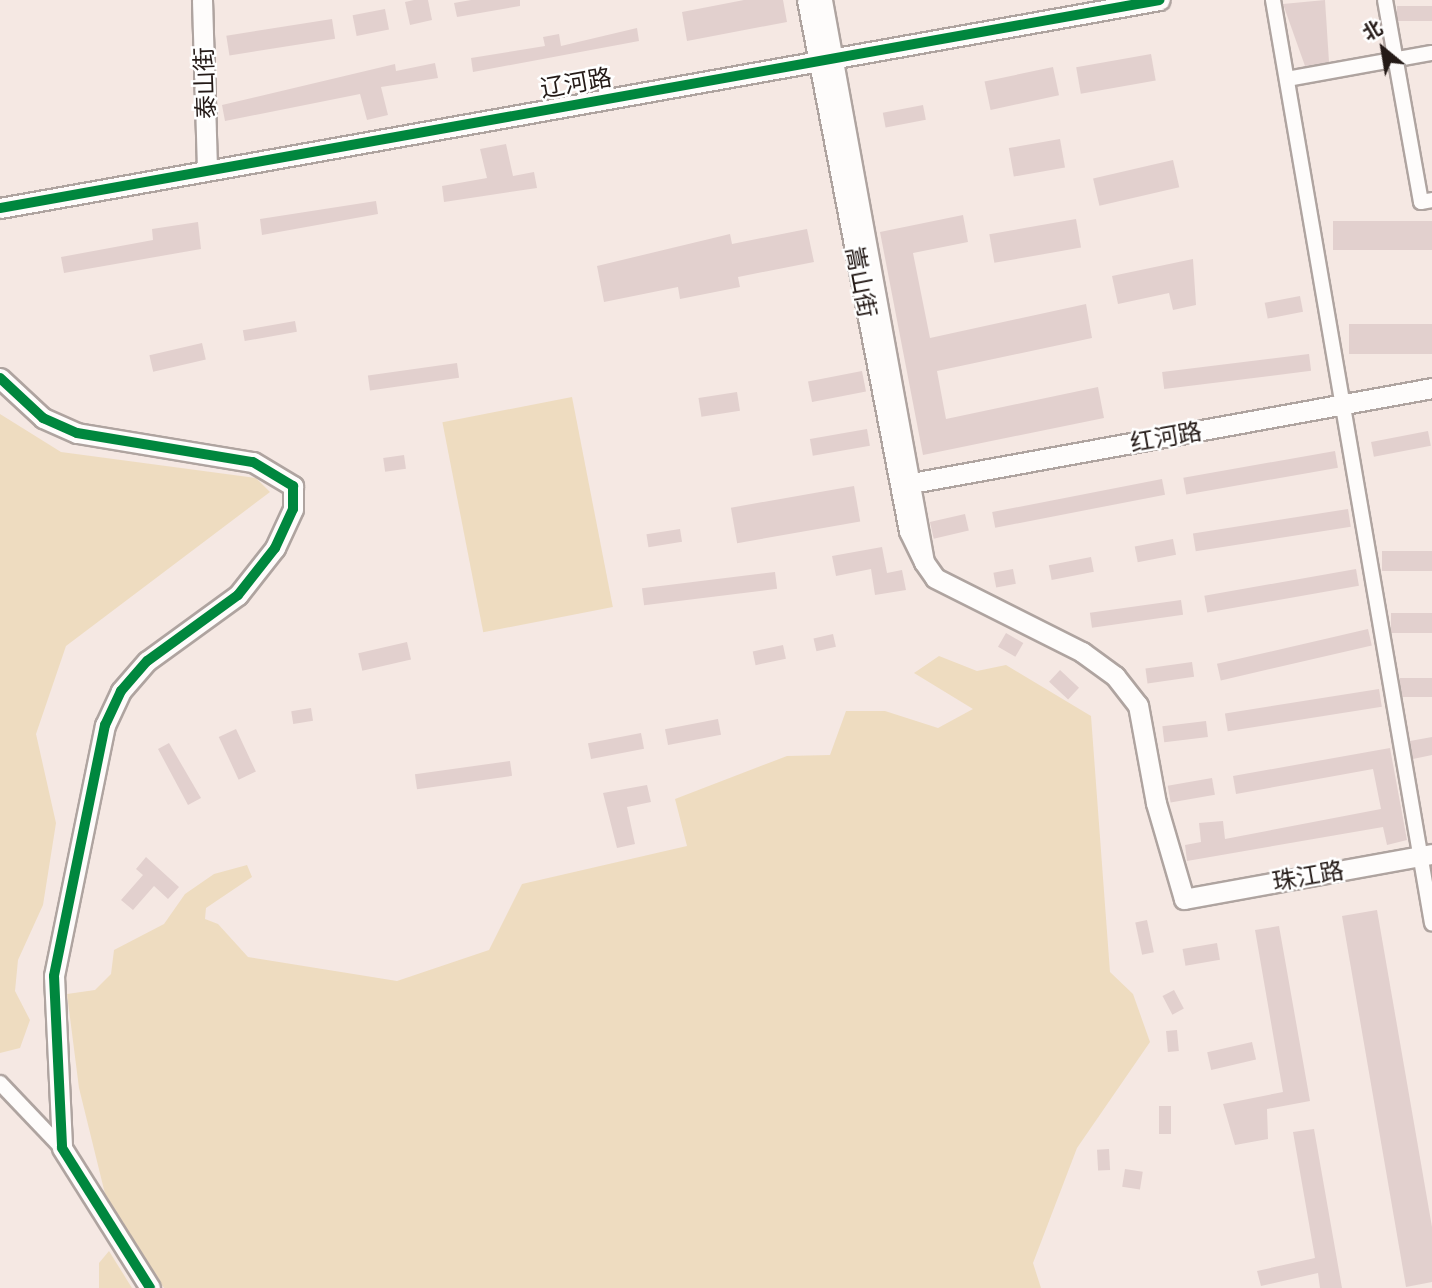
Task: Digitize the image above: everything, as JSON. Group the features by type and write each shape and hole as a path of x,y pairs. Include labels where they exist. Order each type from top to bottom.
{"street":[{"name":"泰山街","path":"202,0 207,167"},
{"name":"嵩山街","path":"807,0 826,61 907,484 909,531 923,562 936,578 1115,676 1138,705 1156,803 1184,899"},
{"name":"嵩山街","path":"822,0 826,61"},
{"name":"辽河路","path":"0,208 207,167 826,61 1087,6 1159,0"},
{"path":"1273,0 1426,855 1432,923"},
{"path":"1385,0 1421,202 1432,200"},
{"path":"1287,79 1432,53"},
{"path":"0,378 43,418 77,433 253,461 293,486 293,509 268,557 238,595 147,661 121,691 106,725 54,976 62,1148"},
{"name":"红河路","path":"907,484 1432,388"},
{"name":"珠江路","path":"1184,899 1426,855"},
{"path":"0,1083 62,1148 150,1288"}],"shaded area":[{"path":"572,397 613,607 483,632 442,422"},
{"path":"0,414 61,452 256,478 270,492 66,646 36,734 56,823 43,905 18,960 15,991 30,1020 20,1048 0,1053"},
{"path":"939,656 977,671 1006,665 1091,716 1110,972 1133,994 1150,1042 1077,1148 1033,1263 1041,1288 164,1288 108,1206 79,1088 67,994 95,990 111,974 114,950 164,924 185,894 214,874 247,865 252,877 206,908 205,919 218,924 248,957 397,981 489,950 522,884 687,846 675,799 787,756 830,755 846,711 885,711 938,728 973,709 914,673"},
{"path":"109,1251 132,1288 99,1288 99,1263"}],"building":[{"path":"428,0 432,20 410,25 405,2"},
{"path":"471,0 520,0 520,6 457,17 454,3"},
{"path":"744,0 783,0 787,22 687,41 682,12"},
{"path":"1325,0 1329,62 1305,66 1283,4"},
{"path":"1397,6 1432,6 1432,21 1397,21"},
{"path":"385,9 389,30 357,36 353,15"},
{"path":"332,19 335,39 229,55 226,36"},
{"path":"637,28 639,41 473,72 471,58 545,46 543,37 559,34 561,46"},
{"path":"1151,54 1156,81 1081,94 1076,67"},
{"path":"435,63 438,78 381,87 388,115 367,120 360,94 225,121 222,105 395,64 396,71"},
{"path":"1053,67 1059,95 991,110 985,82"},
{"path":"923,105 926,120 886,128 883,113"},
{"path":"1060,139 1065,168 1014,177 1009,148"},
{"path":"506,144 513,176 534,172 537,188 444,202 442,186 487,178 480,149"},
{"path":"1173,160 1179,187 1099,206 1093,178"},
{"path":"376,201 378,214 262,235 260,219"},
{"path":"963,215 968,242 913,253 930,338 1086,304 1092,338 937,371 946,419 1098,387 1104,418 923,455 880,232"},
{"path":"1076,219 1081,248 994,263 989,234"},
{"path":"1333,221 1432,221 1432,250 1333,250"},
{"path":"198,222 201,249 64,273 61,257 153,240 152,229"},
{"path":"807,229 814,262 738,277 740,287 680,299 678,287 604,302 597,266 730,234 732,244"},
{"path":"1193,259 1196,305 1173,310 1169,293 1118,304 1112,276"},
{"path":"1300,296 1303,312 1268,319 1265,303"},
{"path":"295,321 297,332 245,341 243,330"},
{"path":"1349,324 1432,324 1432,354 1349,354"},
{"path":"202,343 206,360 153,372 149,355"},
{"path":"1309,354 1311,371 1164,389 1162,372"},
{"path":"457,363 459,378 370,390 368,376"},
{"path":"862,371 866,392 812,402 808,381"},
{"path":"737,392 740,411 701,417 698,398"},
{"path":"867,429 870,446 813,456 810,439"},
{"path":"1428,431 1431,446 1374,457 1371,442"},
{"path":"1335,451 1338,468 1186,494 1183,478"},
{"path":"404,455 406,469 385,472 383,458"},
{"path":"1162,479 1165,495 995,528 992,512"},
{"path":"854,486 860,521 737,543 731,508"},
{"path":"1348,509 1351,527 1196,551 1193,534"},
{"path":"965,514 969,531 934,539 930,522"},
{"path":"680,529 682,542 648,547 646,534"},
{"path":"1173,539 1176,555 1138,562 1135,546"},
{"path":"882,547 887,573 902,570 906,590 875,595 871,569 836,576 832,556"},
{"path":"1382,551 1432,551 1432,571 1382,571"},
{"path":"1091,557 1094,572 1052,580 1049,565"},
{"path":"1013,569 1016,584 996,588 993,573"},
{"path":"1356,569 1359,586 1207,612 1204,596"},
{"path":"775,572 777,589 644,605 642,588"},
{"path":"1181,600 1183,615 1092,628 1090,613"},
{"path":"1391,613 1432,613 1432,633 1391,633"},
{"path":"1368,629 1372,646 1221,680 1217,664"},
{"path":"1006,633 1023,643 1015,657 998,647"},
{"path":"833,634 836,647 816,651 814,638"},
{"path":"407,642 411,660 362,671 358,653"},
{"path":"783,645 786,659 756,665 753,651"},
{"path":"1192,662 1194,677 1148,683 1145,669"},
{"path":"1060,670 1079,688 1068,699 1049,682"},
{"path":"1400,678 1432,678 1432,697 1400,697"},
{"path":"1379,689 1382,707 1228,731 1225,713"},
{"path":"311,708 313,721 293,724 291,711"},
{"path":"718,719 721,735 668,745 665,729"},
{"path":"1206,721 1208,737 1164,742 1162,726"},
{"path":"236,729 256,772 239,780 219,737"},
{"path":"641,733 644,749 591,759 588,743"},
{"path":"1432,737 1432,755 1413,759 1410,741"},
{"path":"169,743 201,798 188,805 158,749"},
{"path":"1390,748 1407,840 1387,845 1383,827 1187,861 1185,845 1201,842 1199,823 1223,821 1225,839 1381,809 1373,769 1236,794 1233,776"},
{"path":"510,761 512,776 417,789 415,774"},
{"path":"1212,778 1215,795 1171,803 1168,786"},
{"path":"647,785 651,802 627,807 635,844 617,848 603,793"},
{"path":"146,857 179,887 168,899 154,886 133,910 121,900 143,875 136,869"},
{"path":"1377,910 1432,1227 1432,1282 1406,1287 1342,916"},
{"path":"1147,920 1154,952 1142,955 1135,922"},
{"path":"1279,926 1310,1101 1267,1109 1268,1139 1235,1145 1223,1104 1283,1092 1255,930"},
{"path":"1217,943 1220,960 1185,966 1183,949"},
{"path":"1174,990 1184,1009 1172,1015 1163,996"},
{"path":"1177,1030 1179,1051 1168,1052 1166,1031"},
{"path":"1252,1042 1256,1060 1211,1070 1207,1052"},
{"path":"1159,1106 1171,1106 1171,1134 1159,1134"},
{"path":"1314,1129 1342,1288 1320,1288 1318,1273 1261,1286 1257,1271 1315,1258 1293,1132"},
{"path":"1109,1149 1110,1170 1098,1171 1097,1150"},
{"path":"1125,1169 1143,1172 1140,1190 1122,1187"}],"cycle path":[{"path":"0,208 1159,0"},
{"path":"0,378 43,418 77,433 253,462 293,486 293,509 275,548 238,595 147,661 121,691 105,725 54,976 62,1148 150,1288"}]}
